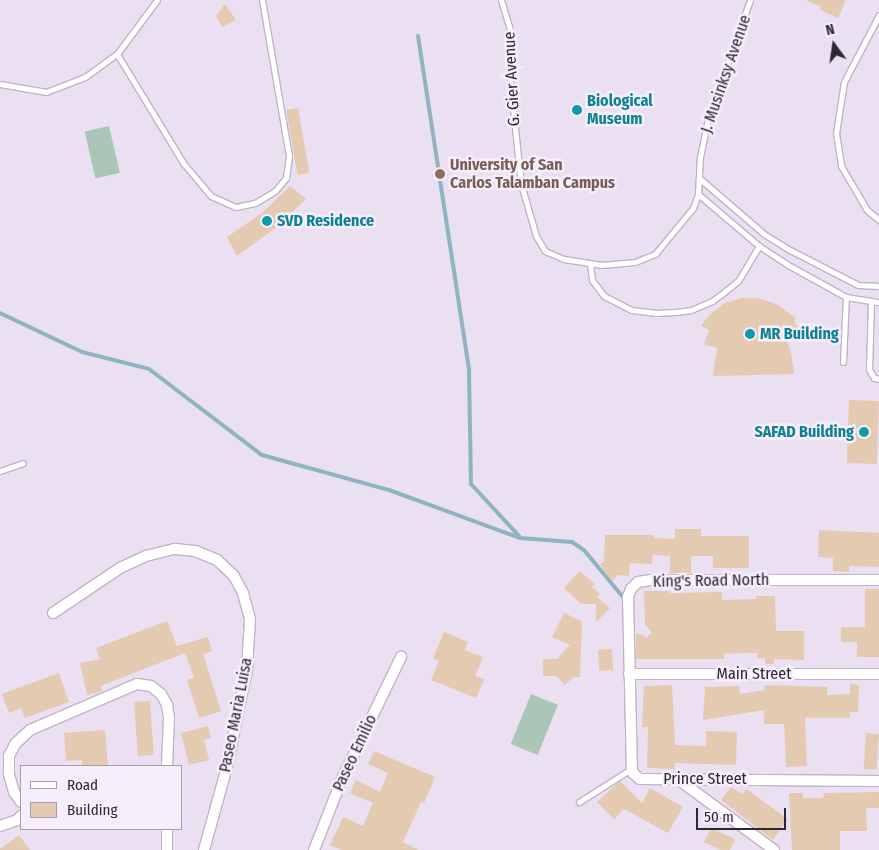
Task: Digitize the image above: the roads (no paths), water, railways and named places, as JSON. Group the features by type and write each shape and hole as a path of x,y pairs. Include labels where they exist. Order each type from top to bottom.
{"street":[{"name":"Paseo Maria Luisa","path":"53,613 120,568 146,556 176,549 195,551 217,560 234,576 243,593 250,618 247,670 228,767 204,850"},
{"name":"King's Road North","path":"630,674 628,597 631,589 638,582 651,580 879,580"},
{"name":"Paseo Emilio","path":"314,850 342,779 401,657"},
{"name":"Main Street","path":"630,674 879,674"},
{"path":"630,674 632,769"},
{"path":"20,801 14,792 8,774 9,756 15,744 30,730 137,684 151,686 162,694 167,706 169,718 167,765"},
{"name":"Prince Street","path":"632,769 632,773 640,779 879,780"},
{"path":"679,780 774,850"},
{"path":"0,826 17,820 20,817"},
{"path":"167,830 167,850"}],"lane":[{"path":"0,84 46,92 84,77 117,54 158,0"},
{"path":"117,54 184,164 211,196 236,207 255,203 275,191 286,178 290,156 262,0"},
{"name":"G. Gier Avenue","path":"501,0 512,35 510,80 521,184 536,236 546,251 564,259 601,265 627,263 655,254 693,208 698,194 699,178"},
{"name":"J. Musinksy Avenue","path":"699,178 700,157 709,114 750,0"},
{"path":"879,15 844,82 836,133 842,166 867,210 879,220"},
{"path":"699,178 764,234 790,250 858,285 879,286"},
{"path":"698,194 759,246 790,266 846,297 879,302"},
{"path":"590,263 592,280 604,296 632,310 655,313 676,312 691,310 712,301 738,281 759,246"},
{"path":"844,362 846,297"},
{"path":"871,302 869,368 874,378 879,379"},
{"path":"0,471 23,463"},
{"path":"579,802 632,769"}],"waterway":[{"path":"418,36 469,371 471,484 519,536"},
{"path":"0,313 82,352 149,369 262,455 389,490 520,538 572,542 584,550 622,596"}],"place":[{"name":"Biological Museum","path":"577,110"},
{"name":"University of San Carlos Talamban Campus","path":"440,174"},
{"name":"SVD Residence","path":"267,221"},
{"name":"MR Building","path":"750,334"},
{"name":"SAFAD Building","path":"864,432"}]}
